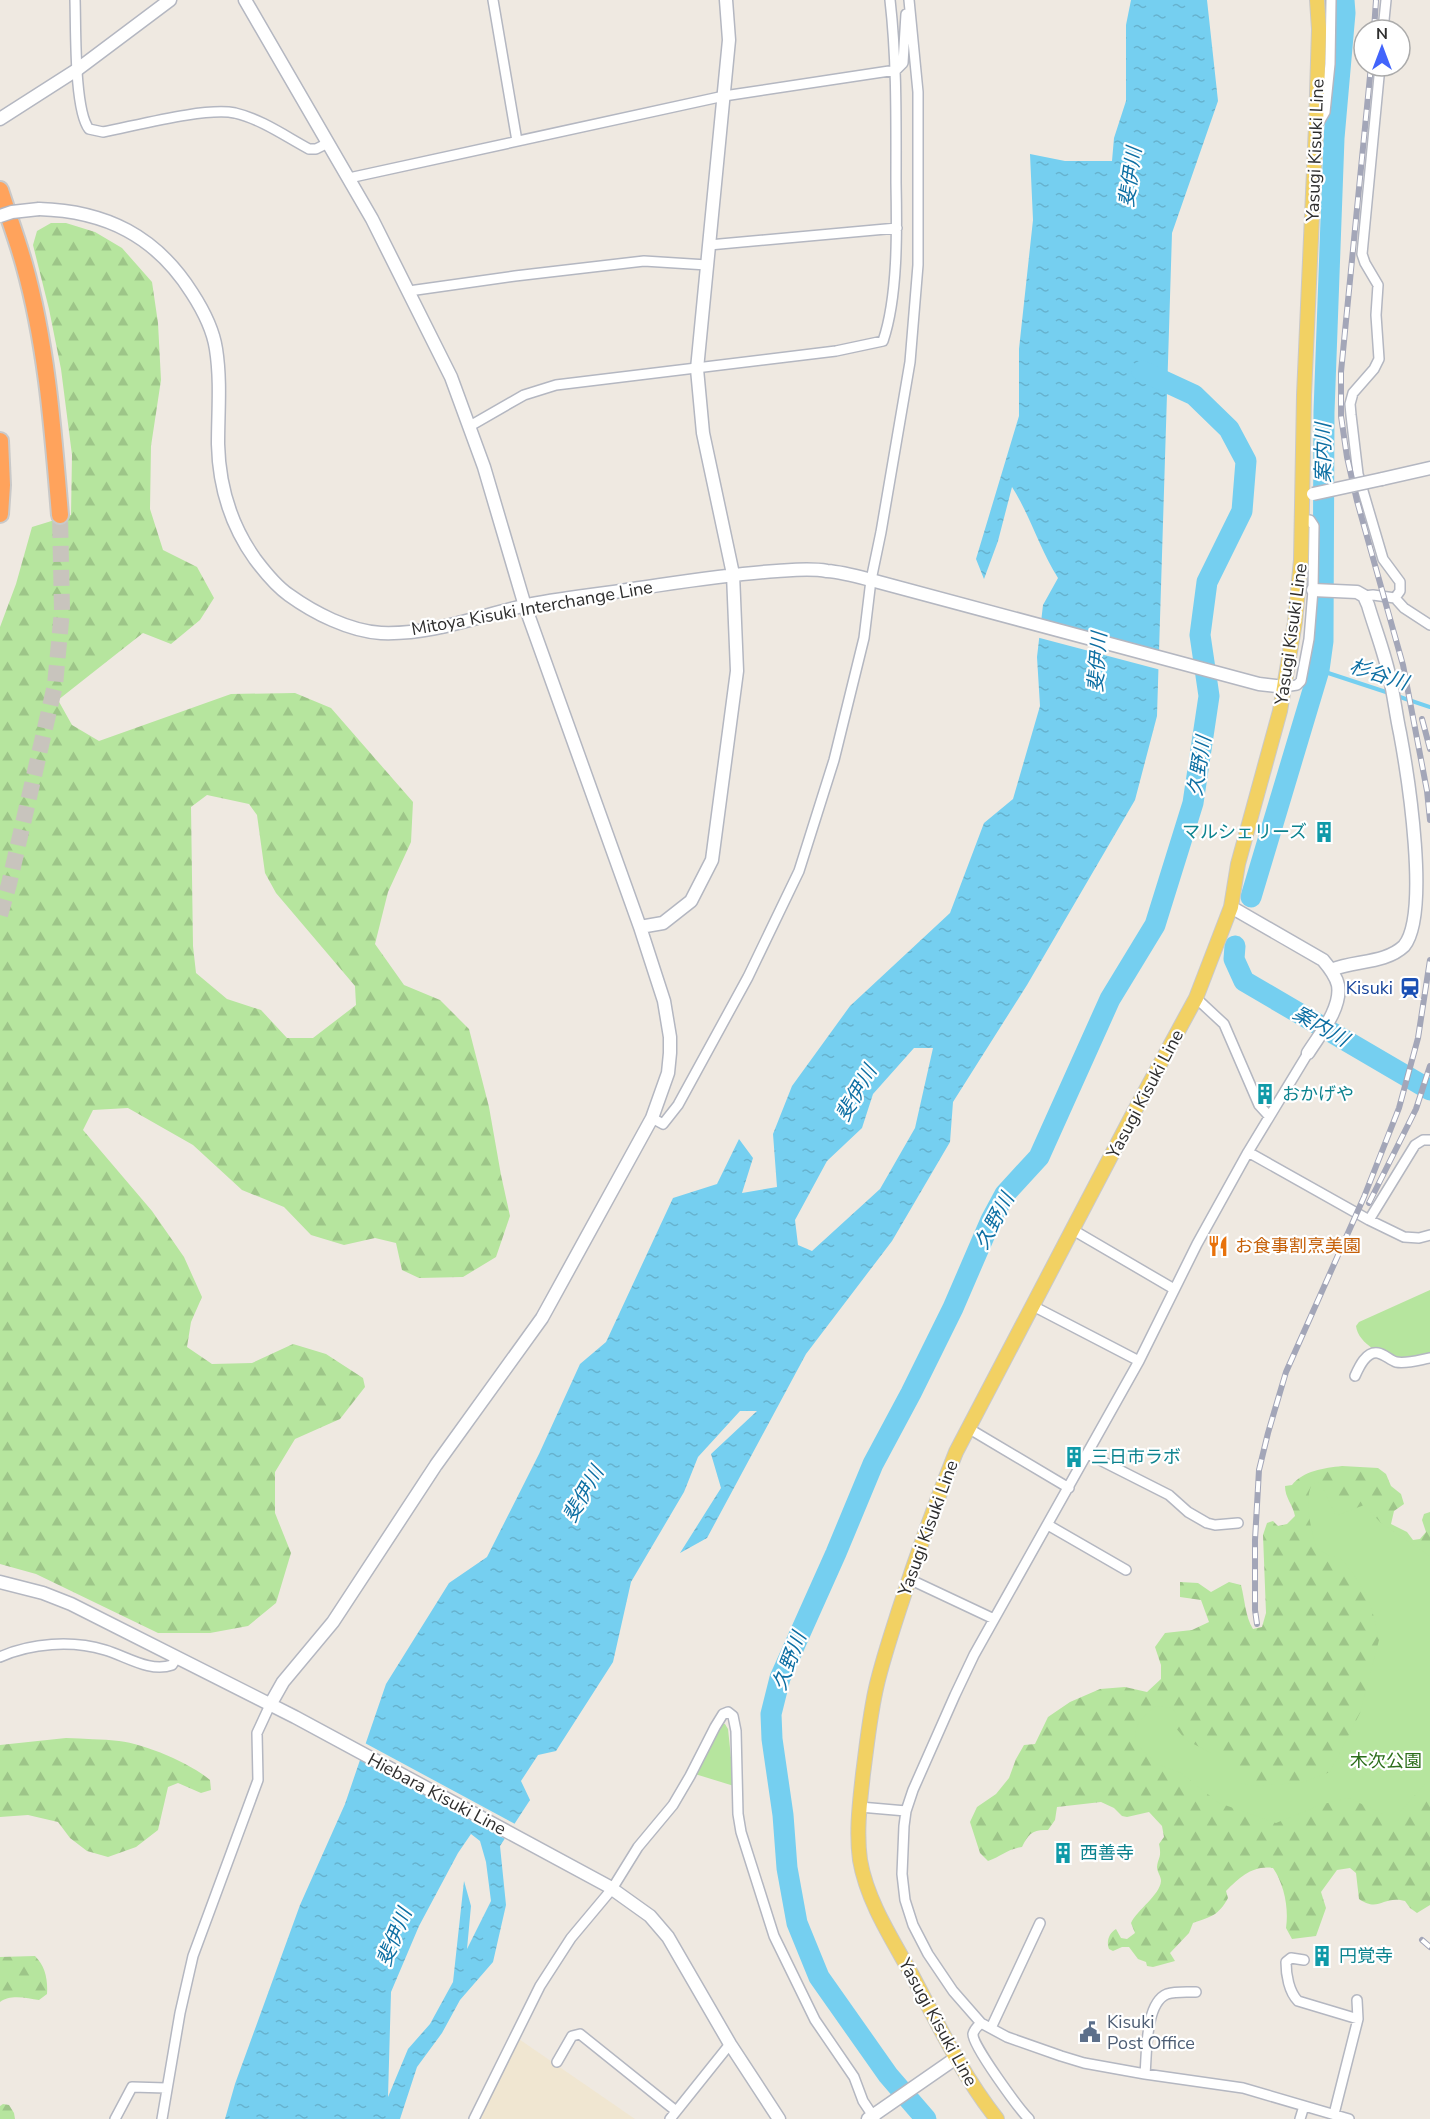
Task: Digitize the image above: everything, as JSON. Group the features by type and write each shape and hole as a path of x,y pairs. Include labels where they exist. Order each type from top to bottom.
{"highway":[{"path":"0,190 24,264 41,341 52,410 60,515"},
{"path":"0,441 2,485 0,514"}],"main road":[{"name":"Yasugi Kisuki Line","path":"997,2119 975,2091 956,2058 885,1925 866,1883 860,1859 860,1807 868,1731 877,1684 909,1579 940,1491 968,1428 1196,998 1231,907 1238,864 1280,711 1295,622 1303,520 1308,495 1304,395 1316,126 1317,0"}],"street":[{"path":"75,0 78,69 85,123 89,129 103,132 219,112 233,113 254,120 309,149 315,149 328,143"},
{"path":"0,119 78,69 170,0"},
{"path":"162,2119 180,2013 193,1956 258,1780 257,1733 270,1705 284,1682 333,1622 436,1466 542,1318 652,1118 668,1073 670,1037 664,1001 640,927 525,606 470,426 451,377 409,291 349,178 246,0"},
{"path":"493,0 517,141"},
{"path":"640,927 663,923 691,901 712,860 737,671 734,574 703,433 697,369 729,40 726,0"},
{"path":"470,426 524,395 556,385 836,351 883,341 890,321 897,228 896,70 890,0"},
{"path":"349,178 724,96 896,70 903,63 908,0"},
{"path":"652,1118 663,1124 678,1105 748,977 799,871 834,760 864,638 871,580 910,362 918,265 918,92 908,0"},
{"path":"1316,126 1325,112 1330,64 1331,0"},
{"path":"1384,18 1386,0"},
{"path":"1379,78 1362,254 1378,285 1376,315 1379,359 1374,369 1353,393 1350,404 1358,474 1383,559 1400,582 1400,591 1395,598"},
{"name":"Mitoya Kisuki Interchange Line","path":"0,216 12,212 39,209 66,210 94,216 142,237 186,283 205,313 216,347 219,384 218,446 222,482 229,513 245,545 286,594 344,624 379,633 414,631 456,624 525,606 734,574 825,570 871,580 1259,684 1284,687"},
{"path":"709,245 897,228"},
{"path":"409,291 644,261 707,265"},
{"path":"1308,495 1430,468"},
{"path":"1284,687 1297,685 1303,676 1321,590 1314,526 1310,520 1303,520"},
{"path":"1321,590 1357,592 1364,596 1395,598 1404,608 1430,625"},
{"path":"1331,970 1388,956 1403,946 1413,930 1418,905 1419,880 1412,796 1390,678 1364,596"},
{"path":"1231,907 1323,960 1338,985 1337,1002 1322,1032 1248,1152 1174,1289 1139,1361 994,1619 955,1695 906,1811 902,1874 905,1900 913,1925 928,1954 953,1991 981,2023 1007,2037 1084,2063 1243,2088 1348,2119"},
{"path":"1196,998 1224,1024 1259,1105 1269,1116"},
{"path":"1369,1220 1415,1145 1423,1140 1430,1140"},
{"path":"1248,1152 1369,1220 1404,1237 1423,1238 1430,1235"},
{"path":"1073,1230 1174,1289"},
{"path":"1033,1306 1139,1361"},
{"path":"1355,1376 1365,1359 1371,1354 1378,1353 1396,1362 1430,1358"},
{"path":"968,1428 1069,1488"},
{"path":"1088,1454 1170,1495 1188,1512 1207,1523 1215,1525 1238,1523"},
{"path":"1048,1525 1126,1570"},
{"path":"909,1579 994,1619"},
{"name":"Hiebara Kisuki Line","path":"0,1581 43,1593 71,1605 177,1657 295,1717 610,1888 650,1916 668,1936 730,2044 779,2119"},
{"path":"0,1657 23,1648 61,1645 102,1649 160,1668 172,1665 177,1657"},
{"path":"474,2119 540,1986 571,1938 610,1888 638,1846 673,1805 723,1714 730,1713 733,1716 735,1731 738,1814 741,1832 774,1936 815,2020 854,2077 859,2094 873,2117 956,2058"},
{"path":"860,1807 906,1811"},
{"path":"991,2028 1040,1923"},
{"path":"1304,1960 1291,1958 1286,1962 1286,1972 1294,1997 1298,2001 1358,2019"},
{"path":"1145,2074 1153,2008 1164,1995 1175,1992 1196,1992"},
{"path":"1334,2115 1358,2019 1358,2000"},
{"path":"981,2023 974,2033 974,2040 982,2055 1029,2119"},
{"path":"557,2062 572,2036 580,2034 673,2115 730,2044"},
{"path":"115,2119 132,2087 166,2088"},
{"path":"1300,2119 1304,2106"}],"shaded area":[{"path":"516,2037 635,2119 478,2119"}],"green space":[{"path":"51,223 66,223 95,232 122,248 152,282 158,323 161,380 151,446 150,509 163,550 197,567 214,598 200,620 171,644 143,633 58,700 72,725 99,741 231,694 295,693 331,708 413,802 411,842 388,892 375,944 404,985 440,1000 469,1029 489,1107 510,1216 496,1257 463,1277 419,1278 402,1270 396,1243 375,1238 344,1245 311,1235 284,1207 242,1190 193,1145 128,1108 93,1110 83,1130 152,1211 184,1257 202,1297 191,1322 187,1347 212,1364 252,1363 293,1344 326,1354 363,1378 365,1387 340,1419 295,1439 275,1472 275,1513 291,1553 276,1603 248,1626 210,1633 158,1633 36,1574 0,1564 0,627 16,584 32,527 71,515 72,455 61,369 33,245 37,231","holes":["207,795 249,804 257,815 265,873 276,893 355,986 356,1005 313,1038 287,1038 261,1010 227,999 196,973 193,946 191,807"]},
{"path":"1430,1290 1430,1355 1408,1359 1395,1358 1373,1349 1358,1333 1356,1326 1359,1322"},
{"path":"1342,1466 1378,1468 1386,1474 1391,1486 1401,1494 1404,1504 1394,1511 1391,1524 1407,1532 1413,1540 1420,1539 1426,1532 1422,1520 1424,1514 1430,1512 1430,1905 1417,1913 1405,1901 1366,1903 1359,1899 1356,1873 1350,1868 1337,1870 1321,1892 1326,1908 1316,1936 1292,1939 1286,1928 1286,1904 1280,1881 1273,1868 1259,1868 1242,1877 1226,1891 1228,1898 1218,1912 1193,1923 1189,1933 1170,1953 1175,1961 1153,1967 1147,1966 1146,1962 1138,1959 1129,1947 1113,1951 1109,1949 1108,1941 1116,1929 1121,1938 1127,1939 1135,1933 1131,1923 1160,1886 1161,1879 1157,1867 1160,1855 1159,1844 1164,1837 1162,1826 1149,1812 1122,1816 1114,1808 1101,1802 1057,1807 1055,1820 1048,1830 1038,1830 1026,1839 1022,1847 1012,1849 988,1861 980,1853 970,1822 977,1807 996,1794 1009,1778 1024,1745 1035,1744 1048,1717 1070,1702 1100,1689 1125,1687 1147,1692 1161,1679 1161,1665 1155,1647 1165,1633 1192,1630 1209,1622 1201,1600 1180,1597 1180,1582 1198,1583 1211,1592 1229,1582 1241,1585 1250,1624 1253,1629 1262,1627 1266,1613 1263,1535 1267,1523 1273,1521 1278,1526 1287,1524 1295,1516 1285,1486 1292,1485 1302,1476 1314,1471"},
{"name":"木次公園","path":"1320,1482 1336,1516 1364,1505 1381,1523 1430,1556 1430,1784 1425,1784 1401,1811 1383,1814 1349,1798 1323,1804 1276,1823 1219,1803 1181,1773 1157,1764 1135,1743 1135,1736 1140,1722 1156,1706 1172,1708 1177,1714 1175,1727 1186,1740 1211,1753 1241,1783 1251,1786 1301,1783 1330,1772 1360,1713 1379,1640 1367,1596 1354,1575 1340,1557 1328,1555 1316,1548 1308,1499 1312,1484"},
{"path":"722,1723 728,1729 734,1786 695,1774"},
{"path":"66,1738 119,1741 154,1750 179,1761 210,1780 211,1790 201,1793 178,1783 168,1787 158,1830 136,1847 108,1857 87,1851 70,1838 58,1822 28,1815 0,1817 0,1745"},
{"path":"35,1956 45,1973 47,1994 39,2000 14,1997 0,2002 0,1957"},
{"path":"9,2105 15,2119 0,2119 0,2106"}],"water":[{"name":"斐伊川","path":"1131,0 1207,0 1218,101 1172,233 1157,716 1135,800 1027,985 953,1102 950,1142 892,1241 806,1354 707,1538 680,1553 721,1488 711,1454 757,1411 740,1411 698,1457 684,1492 631,1582 613,1662 556,1751 538,1755 521,1781 530,1800 500,1846 506,1905 493,1962 460,2000 442,2033 417,2067 400,2119 225,2119 235,2084 300,1905 345,1804 386,1684 449,1583 487,1557 539,1454 580,1364 606,1342 673,1198 717,1184 739,1139 753,1158 742,1193 777,1187 773,1134 792,1086 850,1006 950,913 984,823 1013,799 1040,706 1037,657 1043,605 1058,578 1012,487 998,541 984,579 976,559 1019,416 1019,349 1033,220 1030,154 1065,161 1112,161 1114,138 1126,101 1126,25","holes":["914,1048 933,1048 915,1128 880,1189 812,1251 798,1245 795,1220 827,1161 862,1128 873,1094","471,1834 480,1841 486,1862 491,1901 467,1949 471,1906 464,1881 453,1982 430,2024 408,2049 388,2097 391,1992 419,1926 458,1853"]}],"pier":[{"path":"1038,618 1162,651 1161,670 1036,637"},
{"path":"363,1742 517,1825 507,1840 357,1758"}],"waterway":[{"name":"案内川","path":"1251,897 1319,670 1323,641 1324,412 1334,138 1345,13 1344,0"},
{"name":"久野川","path":"926,2119 888,2075 819,1977 797,1923 787,1868 771,1714 780,1678 873,1464 953,1308 991,1220 1005,1194 1039,1157 1110,999 1155,925 1193,803 1209,696 1200,635 1207,582 1242,511 1246,461 1229,429 1194,395 1142,371"},
{"name":"杉谷川","path":"1319,670 1389,693"},
{"name":"杉谷川","path":"1397,696 1430,707"},
{"name":"案内川","path":"1235,946 1234,959 1244,981 1430,1090"}],"tunnel":[{"path":"0,915 55,685 62,611 60,515"}],"railway":[{"path":"1375,18 1376,0"},
{"path":"1370,78 1341,372 1341,416 1357,501 1403,665 1427,791 1430,820"},
{"path":"1422,719 1430,749"},
{"path":"1257,1624 1255,1540 1259,1470 1268,1433 1286,1372 1364,1197 1399,1108 1418,1038 1430,960"},
{"path":"1369,1203 1416,1109 1430,1066"},
{"path":"1422,1940 1430,1947"}],"place":[{"name":"マルシェリーズ","path":"1324,832"},
{"name":"Kisuki","path":"1410,988"},
{"name":"おかげや","path":"1265,1094"},
{"name":"お食事割烹美園","path":"1218,1246"},
{"name":"三日市ラボ","path":"1074,1457"},
{"name":"西善寺","path":"1063,1853"},
{"name":"円覚寺","path":"1322,1956"},
{"name":"Kisuki Post Office","path":"1090,2032"}]}
